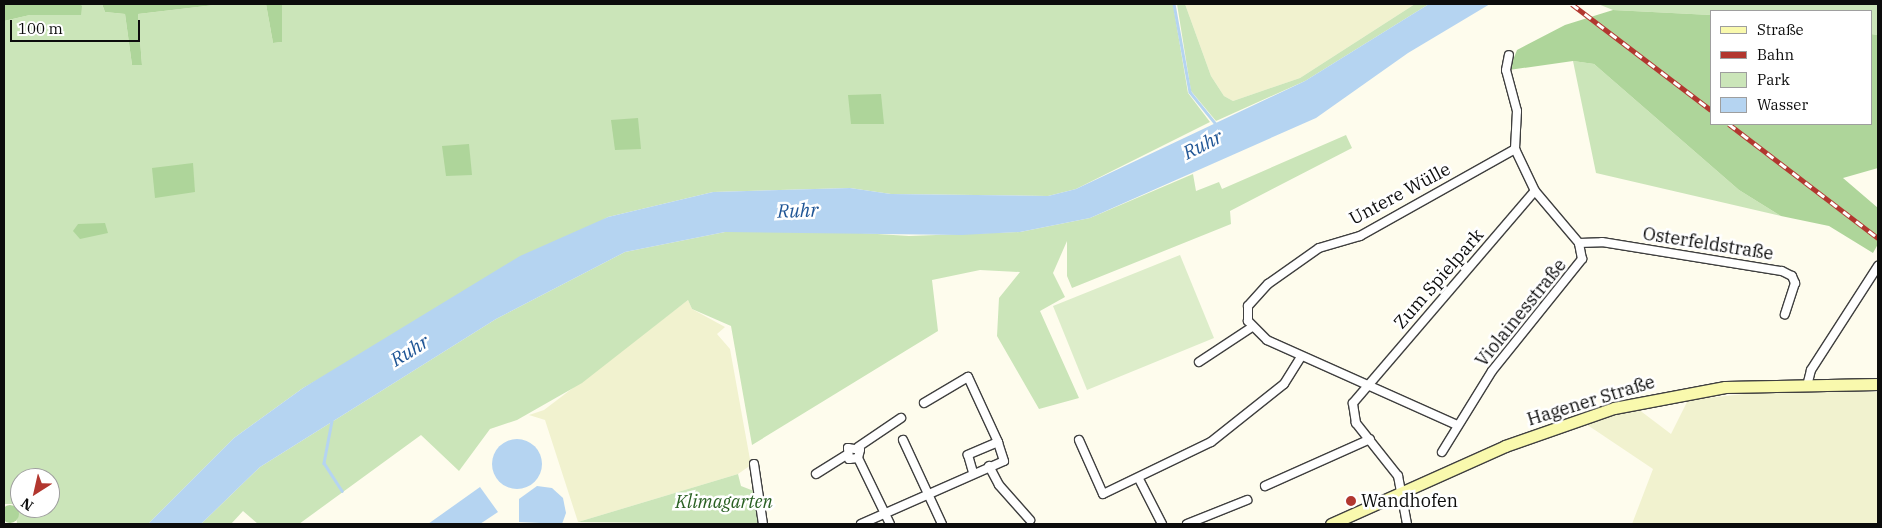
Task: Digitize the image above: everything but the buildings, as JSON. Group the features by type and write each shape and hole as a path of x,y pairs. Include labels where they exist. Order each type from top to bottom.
{"main road":[{"name":"Hagener Straße","path":"1331,524 1505,446 1614,408 1698,391 1808,382 1878,384"}],"street":[{"name":"Violainesstraße","path":"1442,452 1457,424 1513,344 1580,264 1579,243 1535,191 1515,149 1517,111 1506,70 1509,54"},
{"name":"Untere Wülle","path":"1252,327 1247,314 1252,299 1319,248 1360,236 1515,149"},
{"name":"Zum Spielpark","path":"1365,386 1535,191"},
{"name":"Osterfeldstraße","path":"1579,243 1602,242 1782,271 1792,276 1795,283 1785,314"},
{"path":"1808,382 1811,370 1878,266"},
{"path":"1199,362 1252,327 1301,357 1457,424"},
{"path":"1079,440 1103,494 1211,442 1284,384 1301,357"},
{"path":"861,524 884,512 1004,461 998,442 968,377 924,403"},
{"path":"1365,386 1357,394 1352,413 1398,476 1403,493 1407,524"},
{"path":"816,474 846,455 849,447 858,447 901,418"},
{"path":"1265,486 1370,439"},
{"path":"903,440 942,524"},
{"path":"973,474 968,456 998,442"},
{"path":"858,447 858,458 890,524"},
{"path":"846,455 858,458"},
{"path":"754,464 763,524"},
{"path":"989,466 999,485 1030,520"},
{"path":"1139,478 1162,524"},
{"path":"1187,524 1247,500"}],"green space":[{"path":"4,4 80,4 82,6 81,15 30,15 4,21"},
{"path":"80,4 102,4 105,12 125,14 132,65 142,65 138,14 223,4 266,4 273,43 282,42 282,4 1173,4 1188,93 1210,122 1076,189 1048,196 891,194 850,188 713,192 608,217 303,388 234,438 148,524 17,524 16,518 60,518 60,468 10,468 10,504 4,504 4,21 30,15 81,15"},
{"path":"102,4 223,4 138,14 142,65 132,65 125,14 105,12"},
{"path":"266,4 282,4 282,42 273,43"},
{"path":"1177,4 1185,4 1211,76 1224,96 1233,101 1300,78 1415,4 1429,4 1305,81 1216,121 1191,91"},
{"path":"1185,4 1415,4 1300,78 1233,101 1224,96 1211,76"},
{"path":"1598,4 1878,4 1878,35 1872,34 1872,10 1710,10 1710,15 1613,10"},
{"path":"1613,10 1710,15 1710,125 1872,125 1872,34 1878,35 1878,168 1843,178 1878,208 1878,244 1873,253 1829,226 1781,216 1739,190 1594,64 1573,61 1509,70 1517,50 1565,25"},
{"path":"1573,61 1594,64 1739,190 1781,216 1596,173"},
{"path":"881,94 884,124 851,124 848,95"},
{"path":"638,118 641,149 615,150 611,120"},
{"path":"1346,135 1352,148 1230,211 1231,224 1072,288 1067,276 1067,241 1053,273 1065,297 1040,311 1079,398 1039,409 997,336 999,298 1020,272 980,270 932,280 938,331 752,445 731,326 692,309 688,300 582,383 517,420 490,429 459,471 421,435 299,524 258,524 243,511 231,524 201,524 260,467 496,319 625,252 725,232 798,229 909,236 1020,232 1090,218 1193,174 1196,191 1219,182 1222,189"},
{"path":"469,144 472,175 446,176 442,146"},
{"path":"193,163 195,192 155,198 152,168"},
{"path":"105,223 108,233 80,239 73,231 78,224"},
{"path":"1180,255 1214,338 1087,390 1053,306"},
{"path":"688,300 692,309 725,327 717,334 730,349 751,465 738,474 578,522 545,420 529,415 544,410"},
{"path":"1783,390 1878,392 1878,524 1632,524 1653,469 1583,422 1638,409 1671,434 1688,400"},
{"name":"Klimagarten","path":"738,474 741,486 759,493 760,524 578,522"},
{"path":"10,505 10,518 17,518 10,523 4,520 1,514"}],"water":[{"name":"Ruhr","path":"1429,4 1490,4 1408,53 1316,118 1090,218 1020,232 962,235 725,232 625,252 496,319 260,467 201,524 148,524 234,438 303,388 520,256 608,217 713,192 850,188 891,194 1048,196 1076,189 1305,81"},
{"path":"517,439 535,446 542,464 535,482 517,489 499,482 492,464 499,446"},
{"path":"537,486 552,488 563,498 566,513 562,524 519,522 519,499"},
{"path":"480,487 498,512 480,524 428,524"}],"waterway":[{"name":"Ruhr","path":"1174,4 1190,92 1215,123"},
{"path":"332,421 324,463 342,491"}],"railway":[{"path":"1572,4 1710,109"},
{"path":"1730,125 1878,238"}],"place":[{"name":"Wandhofen","path":"1351,501"}]}
